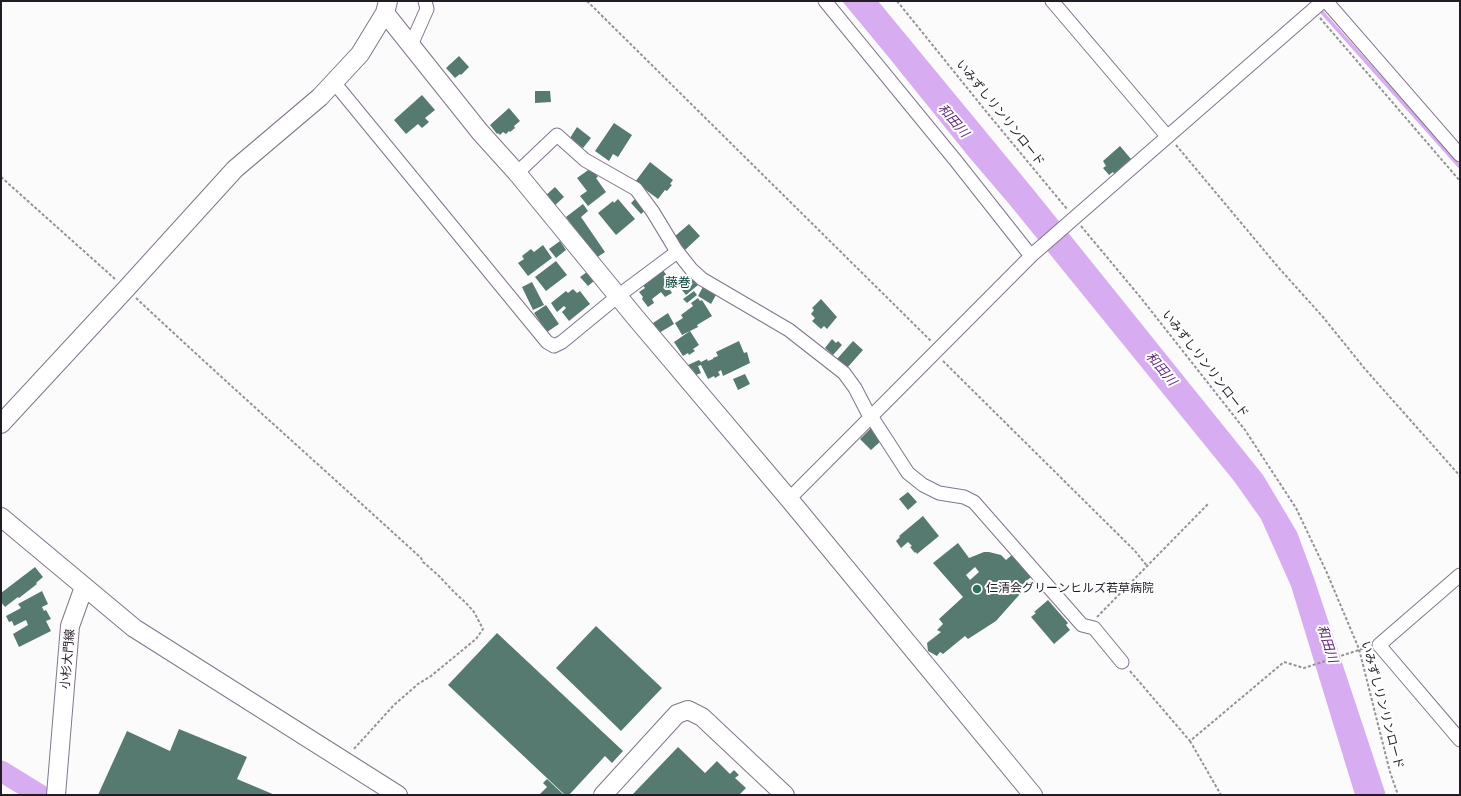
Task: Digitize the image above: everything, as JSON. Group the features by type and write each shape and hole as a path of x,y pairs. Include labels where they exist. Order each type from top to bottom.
{"street":[{"path":"410,45 427,9 425,1"},
{"path":"825,1 1032,255"},
{"path":"1052,1 1167,136"},
{"path":"789,499 1032,255 1323,1"},
{"path":"1326,1 1460,155"},
{"path":"1,424 236,170 325,92 360,54 387,7 410,45 480,132 517,173 618,296 789,499 1022,791"},
{"path":"336,86 547,342 554,346 562,342 618,296 677,252"},
{"path":"517,173 557,135 585,160 636,189 653,212 677,252 691,269 702,279 789,330 844,374 855,388 871,417 908,473 923,485 939,493 964,497 974,502 1082,625 1094,628 1122,662"},
{"path":"1,516 134,628 398,795"},
{"path":"1460,574 1378,645 1460,740"},
{"name":"小杉大門線","path":"56,794 70,626 84,587"},
{"path":"603,795 677,714 688,710 702,717 785,795"}],"path":[{"path":"586,1 914,323 936,351 1134,551 1147,566"},
{"name":"いみずしリンリンロード","path":"897,1 989,115 1070,221 1141,298 1245,430 1296,508 1327,573 1359,649 1390,772 1398,795"},
{"path":"1313,11 1460,181"},
{"path":"1167,136 1278,267 1323,317 1365,369 1460,476"},
{"path":"1,177 421,558 423,562 438,575 474,612 483,629 476,639 431,676 418,684 394,705 344,761"},
{"path":"1088,626 1209,503"},
{"path":"1190,741 1284,662 1304,668 1359,649"},
{"path":"1122,662 1190,741 1221,795"}],"water":[{"name":"和田川","path":"842,1 878,1 1033,189 1263,475 1297,532 1314,578 1386,795 1355,795 1291,586 1261,519 1234,481"}],"building":[{"path":"459,56 469,67 461,75 460,74 455,78 446,68"},
{"path":"535,91 550,91 551,102 535,103"},
{"path":"422,95 435,110 425,118 429,122 422,128 418,124 406,134 394,120"},
{"path":"509,108 520,121 510,132 509,131 506,134 503,132 500,135 498,133 497,134 490,125"},
{"path":"614,123 632,135 618,157 613,154 609,161 595,151"},
{"path":"577,127 591,138 583,148 570,138"},
{"path":"1120,146 1131,159 1114,174 1113,172 1109,175 1103,168 1106,166 1103,161"},
{"path":"650,162 673,180 670,184 672,185 667,191 665,190 658,199 635,182"},
{"path":"591,168 606,192 588,206 580,196 587,191 577,178"},
{"path":"555,187 564,197 553,207 544,197"},
{"path":"637,197 648,208 641,214 631,203"},
{"path":"618,199 635,219 616,235 598,213 613,201 614,203"},
{"path":"583,204 588,211 581,217 605,252 596,258 566,217"},
{"path":"689,224 700,236 685,250 674,237"},
{"path":"560,241 566,250 556,258 549,249"},
{"path":"543,245 552,258 528,276 518,263 524,259 522,256 531,249 534,252"},
{"path":"556,261 567,275 546,291 535,277"},
{"path":"663,270 674,287 670,290 672,293 665,297 661,292 652,299 654,303 648,307 639,292 645,288 642,284"},
{"path":"587,272 594,281 588,286 580,277"},
{"path":"690,274 698,285 686,295 677,284"},
{"path":"532,282 544,305 533,310 522,287"},
{"path":"704,285 717,293 711,304 698,296"},
{"path":"573,289 577,293 580,291 590,304 569,321 562,312 566,308 564,306 557,312 551,303 566,291 568,293"},
{"path":"694,291 697,295 687,303 683,299"},
{"path":"698,298 700,301 702,300 712,316 697,325 698,327 682,335 675,323 683,318 681,315 693,306 691,303"},
{"path":"821,299 837,317 827,329 824,326 821,329 812,321 815,318 811,314 814,310 812,308"},
{"path":"546,305 559,324 547,332 534,313"},
{"path":"668,313 674,324 659,333 653,323"},
{"path":"690,331 699,345 693,349 695,351 689,355 688,353 683,356 674,342"},
{"path":"832,339 836,343 838,341 842,345 833,355 825,348"},
{"path":"739,341 744,353 747,352 750,363 723,376 721,370 718,372 720,375 715,378 714,376 708,379 701,365 698,366 701,373 696,375 692,369 690,370 688,365 699,360 701,362 707,359 708,361 713,359 718,356 716,352"},
{"path":"853,341 863,350 847,368 837,359"},
{"path":"745,374 750,384 738,390 733,379"},
{"path":"871,428 882,440 871,450 860,439"},
{"path":"908,492 917,502 908,510 899,499"},
{"path":"923,516 939,536 917,554 910,547 912,546 908,542 901,548 896,541 900,537 899,536"},
{"path":"958,543 969,558 984,552 989,552 1001,555 1006,560 1013,554 1031,577 1016,590 1020,594 996,621 968,639 965,636 943,654 940,652 937,656 928,651 927,643 941,632 937,630 943,624 939,619 963,597 933,563","holes":["975,567 979,572 970,580 966,575"]},
{"path":"35,567 43,577 36,583 37,584 5,607 1,602 1,593"},
{"path":"42,591 48,604 42,607 44,611 46,610 51,619 46,621 51,631 19,647 13,634 28,625 26,620 14,626 12,621 9,622 6,616 21,608 18,604"},
{"path":"1048,600 1068,623 1066,625 1070,630 1054,644 1031,617 1036,613 1034,612"},
{"path":"596,626 662,688 621,731 556,668"},
{"path":"497,633 623,751 612,763 605,756 569,795 565,795 448,685"},
{"path":"179,729 247,757 237,779 275,795 98,795 127,731 170,751"},
{"path":"678,747 705,773 717,761 730,774 734,770 739,775 735,778 746,788 739,795 632,795"},
{"path":"547,779 564,795 539,795 547,787 543,783"}],"waterway":[{"path":"1312,1 1460,167"},
{"path":"1,771 40,795"}],"place":[{"name":"仁清会グリーンヒルズ若草病院","path":"977,589"}],"district":[{"name":"藤巻","path":"678,283"}]}
